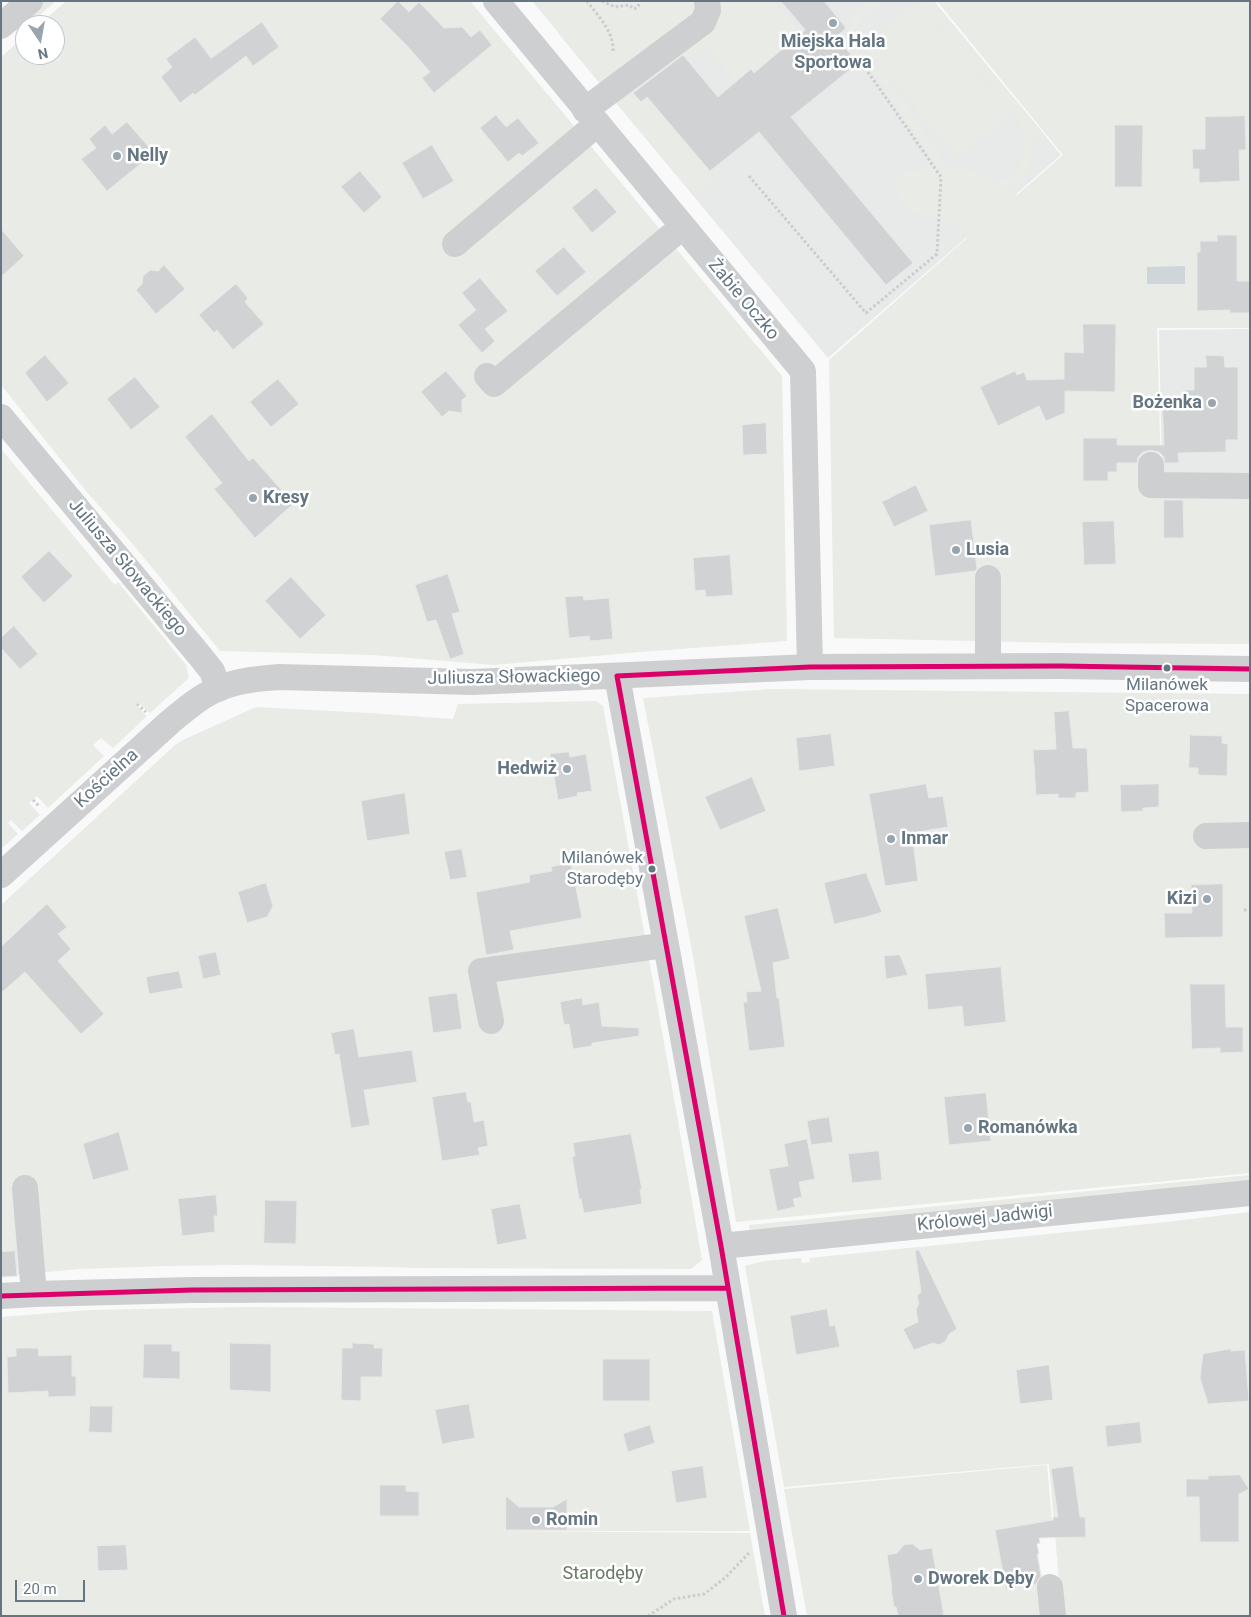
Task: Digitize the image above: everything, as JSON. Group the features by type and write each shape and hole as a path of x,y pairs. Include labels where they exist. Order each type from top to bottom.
{"street":[{"path":"1,26 30,1"},
{"name":"Żabie Oczko","path":"496,1 803,371 810,666"},
{"path":"455,244 591,117 704,22 707,1"},
{"path":"487,376 494,384 682,226"},
{"name":"Juliusza Słowackiego","path":"1,417 200,656 212,672 218,688 251,680 279,677 472,682 810,666 1250,669"},
{"path":"1151,465 1151,485 1250,486"},
{"path":"988,578 988,666"},
{"path":"617,676 720,1246 784,1616"},
{"name":"Kościelna","path":"1,875 170,722 195,702 218,688"},
{"path":"1206,836 1250,835"},
{"path":"491,1021 481,971 666,945"},
{"path":"24,1188 34,1294"},
{"name":"Królowej Jadwigi","path":"720,1246 1250,1193"},
{"path":"1,1296 192,1290 727,1288"},
{"path":"1050,1588 1053,1616"}],"path":[{"path":"587,1 610,34 613,51"},
{"path":"602,1 611,6 621,7 629,5 634,9 638,7 640,1"},
{"path":"748,176 866,313 937,254 941,177 868,72"},
{"path":"1244,910 1250,910"},
{"path":"648,1616 674,1599 704,1594 725,1578 751,1551"}],"shaded area":[{"path":"598,1 934,1 1061,155 828,358 558,33"},
{"path":"1185,266 1185,284 1147,284 1147,267"},
{"path":"1250,329 1250,476 1162,473 1159,330"}],"green space":[{"path":"43,1 56,1 40,15 26,15"},
{"path":"66,1 470,1 782,376 787,641 494,665 373,655 220,651 131,542 86,491 1,385 1,57 15,45 15,65 65,65 65,15 50,15"},
{"path":"532,1 774,1 803,37 759,73 756,70 738,85 705,45 645,94 714,178 694,195"},
{"path":"867,1 882,1 866,15 859,25 858,31 861,46 903,99 948,168 961,168 979,174 996,183 1006,179 1020,166 1023,158 1025,149 1024,130 1020,121 919,1 931,1 1045,135 1038,140 1034,135 1030,167 1021,180 1008,190 1017,195 1063,155 937,1 1250,1 1250,328 1157,328 1161,475 1250,478 1250,644 1066,643 834,638 829,360 967,238 965,233 944,218 922,216 905,207 898,195 894,179 904,172 938,168 882,84 853,52 848,35 851,19 855,11"},
{"path":"917,2 1011,114 957,158 864,47"},
{"path":"1,449 112,582 115,585 118,582 186,665 189,678 150,713 139,703 136,705 147,716 113,748 101,738 93,745 104,756 48,808 37,796 29,803 40,815 22,831 11,820 8,823 18,834 1,849"},
{"path":"773,689 1250,694 1250,1173 736,1222 693,956 643,698"},
{"path":"596,701 603,706 702,1260 691,1269 236,1265 80,1269 1,1276 1,905 175,745 256,707 453,719 458,704"},
{"path":"1250,1175 1250,1183 750,1232 749,1225"},
{"path":"1250,1212 1250,1616 1062,1616 1049,1464 784,1487 745,1266 764,1261 801,1258 802,1263 810,1262 809,1258"},
{"name":"Starodęby","path":"250,1307 712,1311 750,1531 488,1531 750,1533 765,1616 1,1616 1,1317 90,1310"},
{"path":"1047,1465 1053,1531 1035,1533 1047,1616 807,1616 784,1489"}],"building":[{"path":"398,1 409,12 419,2 444,28 462,27 471,37 480,30 492,45 434,93 422,78 430,72 380,19"},
{"path":"781,1 824,1 846,28 836,37 858,63 791,117 913,263 886,285 759,132 710,171 647,97 641,102 633,93 683,55 718,97 751,69 754,73 805,30"},
{"path":"262,22 279,47 253,66 246,56 195,95 193,93 180,103 161,77 172,67 166,59 195,37 211,58"},
{"path":"496,115 506,127 518,118 539,143 522,156 519,153 508,162 480,128"},
{"path":"1245,116 1246,150 1239,150 1240,181 1199,183 1199,169 1193,169 1192,149 1205,149 1205,117"},
{"name":"Nelly","path":"127,122 154,153 107,191 81,159 96,148 89,139 105,125 112,134"},
{"path":"1115,125 1143,125 1142,187 1115,187"},
{"path":"432,145 454,181 423,199 402,163"},
{"path":"360,171 382,197 364,213 341,187"},
{"path":"596,188 617,212 592,233 572,208"},
{"path":"1,229 24,256 1,277"},
{"path":"1217,235 1237,235 1237,281 1250,281 1250,313 1230,313 1230,310 1197,311 1197,252 1200,252 1200,241 1217,241"},
{"path":"564,247 586,272 557,296 535,271"},
{"path":"164,265 185,289 156,314 136,290 142,284 143,276 150,270 158,271"},
{"path":"480,278 508,311 485,329 495,341 482,353 458,325 476,310 462,293"},
{"path":"236,284 248,298 245,302 264,324 233,350 217,330 214,333 199,315"},
{"path":"1083,324 1116,324 1115,392 1065,391 1065,413 1046,421 1039,406 998,426 980,387 1015,371 1017,375 1024,372 1027,380 1064,379 1064,352 1083,353"},
{"path":"45,355 69,383 47,402 25,373"},
{"path":"1206,355 1224,356 1225,367 1238,367 1238,440 1226,440 1226,452 1178,453 1179,463 1165,463 1164,457 1159,452 1151,450 1143,452 1138,457 1137,463 1117,463 1117,472 1108,472 1108,481 1083,481 1083,438 1117,438 1117,445 1164,445 1162,398 1185,397 1184,390 1194,390 1194,367 1206,367"},
{"path":"446,371 467,396 462,400 462,413 449,411 442,417 421,392"},
{"path":"135,377 160,407 131,430 107,399"},
{"path":"278,379 299,404 271,427 250,402"},
{"path":"212,414 249,461 253,458 286,495 285,497 292,505 255,538 214,489 222,483 185,437"},
{"path":"766,423 767,454 743,455 742,425"},
{"path":"916,485 928,511 894,527 882,502"},
{"path":"1164,500 1183,500 1184,538 1164,538"},
{"name":"Lusia","path":"971,520 977,569 975,571 935,576 929,525"},
{"path":"1114,521 1116,564 1084,565 1082,522"},
{"path":"49,551 73,576 44,603 21,577"},
{"path":"730,555 733,595 706,597 705,590 695,591 693,558"},
{"path":"448,574 460,612 452,614 464,654 450,659 436,620 427,622 415,585"},
{"path":"291,577 326,615 300,639 265,601"},
{"path":"583,596 584,600 609,598 613,639 590,641 589,636 569,638 565,597"},
{"path":"14,626 38,654 20,669 1,648 1,638"},
{"path":"1069,711 1073,748 1087,748 1089,792 1076,793 1076,798 1058,798 1058,794 1036,795 1033,750 1056,749 1054,712"},
{"path":"831,734 835,766 799,771 796,738"},
{"path":"1190,735 1222,736 1222,743 1228,744 1227,776 1198,775 1198,768 1189,768"},
{"name":"Hedwiż","path":"569,752 570,757 586,754 592,791 577,793 578,796 558,800 550,754"},
{"path":"752,777 766,811 720,830 705,797"},
{"name":"Inmar","path":"926,784 929,798 943,796 948,827 912,833 918,881 885,886 869,794"},
{"path":"1159,784 1159,807 1143,808 1143,811 1121,812 1120,785"},
{"path":"405,793 410,834 367,841 361,801"},
{"path":"462,849 467,877 450,880 444,852"},
{"path":"571,863 582,918 510,931 514,950 486,955 476,892 530,882 529,875 552,871 551,867"},
{"path":"866,873 882,912 834,924 824,883"},
{"path":"266,883 273,906 267,917 247,923 238,892"},
{"name":"Kizi","path":"1223,884 1223,937 1165,938 1164,913 1192,913 1191,885"},
{"path":"47,904 67,927 58,934 71,949 58,961 104,1014 81,1034 25,972 1,993 1,947"},
{"path":"778,908 790,959 773,963 785,1047 749,1051 743,1002 747,1002 746,992 761,991 744,916"},
{"path":"216,952 221,975 203,979 198,956"},
{"path":"900,955 908,975 886,979 884,956"},
{"path":"1001,967 1006,1022 964,1027 962,1006 928,1010 925,974"},
{"path":"179,971 183,988 149,994 146,977"},
{"path":"1190,984 1225,984 1226,1027 1243,1027 1243,1052 1220,1053 1220,1048 1192,1049"},
{"path":"457,993 462,1029 433,1033 428,997"},
{"path":"582,998 583,1005 599,1002 602,1026 639,1028 639,1036 592,1043 592,1046 573,1049 569,1024 564,1025 560,1002"},
{"path":"354,1029 359,1057 412,1050 417,1082 364,1090 370,1125 351,1128 339,1054 335,1055 331,1033"},
{"path":"466,1092 468,1102 471,1102 474,1122 484,1120 488,1146 478,1148 480,1155 442,1161 432,1097"},
{"name":"Romanówka","path":"986,1093 991,1141 949,1145 944,1097"},
{"path":"829,1117 833,1142 811,1145 807,1121"},
{"path":"119,1132 129,1170 93,1180 83,1144"},
{"path":"631,1134 642,1189 640,1189 642,1204 584,1213 581,1199 579,1199 572,1157 575,1156 573,1143"},
{"path":"807,1139 815,1179 799,1182 802,1197 793,1199 795,1207 777,1211 769,1169 788,1166 784,1144"},
{"path":"879,1151 882,1180 852,1183 848,1154"},
{"path":"216,1195 218,1216 214,1216 215,1232 182,1236 178,1199"},
{"path":"265,1200 297,1201 296,1244 264,1243"},
{"path":"520,1204 527,1239 497,1245 491,1209"},
{"path":"919,1250 957,1329 949,1334 946,1341 939,1345 933,1343 914,1350 903,1329 918,1322 916,1309 919,1304 917,1296 921,1292 915,1251"},
{"path":"15,1251 17,1276 1,1277 1,1252"},
{"path":"827,1309 830,1326 835,1325 840,1347 796,1355 790,1316"},
{"path":"230,1343 271,1344 271,1392 230,1390"},
{"path":"352,1343 374,1344 374,1348 383,1348 382,1377 361,1377 361,1401 341,1400 342,1348 352,1348"},
{"path":"144,1344 172,1344 172,1351 180,1351 180,1379 143,1378"},
{"path":"16,1348 38,1348 39,1356 72,1355 72,1376 76,1376 76,1396 48,1397 48,1391 8,1393 7,1357 16,1356"},
{"path":"1231,1349 1231,1351 1245,1350 1249,1401 1208,1404 1200,1378 1203,1354"},
{"path":"603,1359 650,1359 650,1401 603,1401"},
{"path":"1049,1365 1053,1400 1020,1404 1016,1370"},
{"path":"469,1404 475,1438 442,1444 435,1410"},
{"path":"90,1406 113,1406 112,1433 89,1432"},
{"path":"1140,1422 1142,1443 1107,1447 1105,1426"},
{"path":"650,1425 655,1443 628,1452 623,1434"},
{"path":"703,1466 707,1498 676,1503 671,1471"},
{"path":"1073,1466 1080,1517 1085,1517 1086,1537 1039,1538 1040,1543 1037,1544 1039,1554 1037,1554 1041,1576 1036,1584 1006,1589 995,1530 1053,1520 1053,1517 1058,1517 1051,1469"},
{"path":"1240,1475 1249,1489 1239,1494 1239,1542 1200,1542 1199,1497 1186,1497 1186,1479 1208,1479 1208,1476"},
{"path":"380,1485 406,1485 406,1491 419,1492 419,1516 380,1516"},
{"name":"Romin","path":"506,1496 519,1507 553,1507 567,1499 567,1530 506,1530"},
{"name":"Dworek Dęby","path":"913,1544 920,1550 932,1548 944,1616 898,1616 896,1607 894,1607 887,1555 897,1553 904,1545"},
{"path":"126,1545 128,1570 98,1571 97,1546"}],"transit line":[{"path":"617,676 810,667 1060,666 1250,669"},
{"path":"617,676 721,1246 784,1616"},
{"path":"1,1296 192,1290 727,1288"}],"place":[{"name":"Miejska Hala Sportowa","path":"833,23"},
{"name":"Nelly","path":"117,156"},
{"name":"Bożenka","path":"1212,403"},
{"name":"Kresy","path":"253,498"},
{"name":"Lusia","path":"956,550"},
{"name":"Milanówek Spacerowa","path":"1167,668"},
{"name":"Hedwiż","path":"567,769"},
{"name":"Inmar","path":"891,839"},
{"name":"Milanówek Starodęby","path":"652,869"},
{"name":"Kizi","path":"1207,899"},
{"name":"Romanówka","path":"968,1128"},
{"name":"Romin","path":"536,1520"},
{"name":"Dworek Dęby","path":"918,1579"}]}
